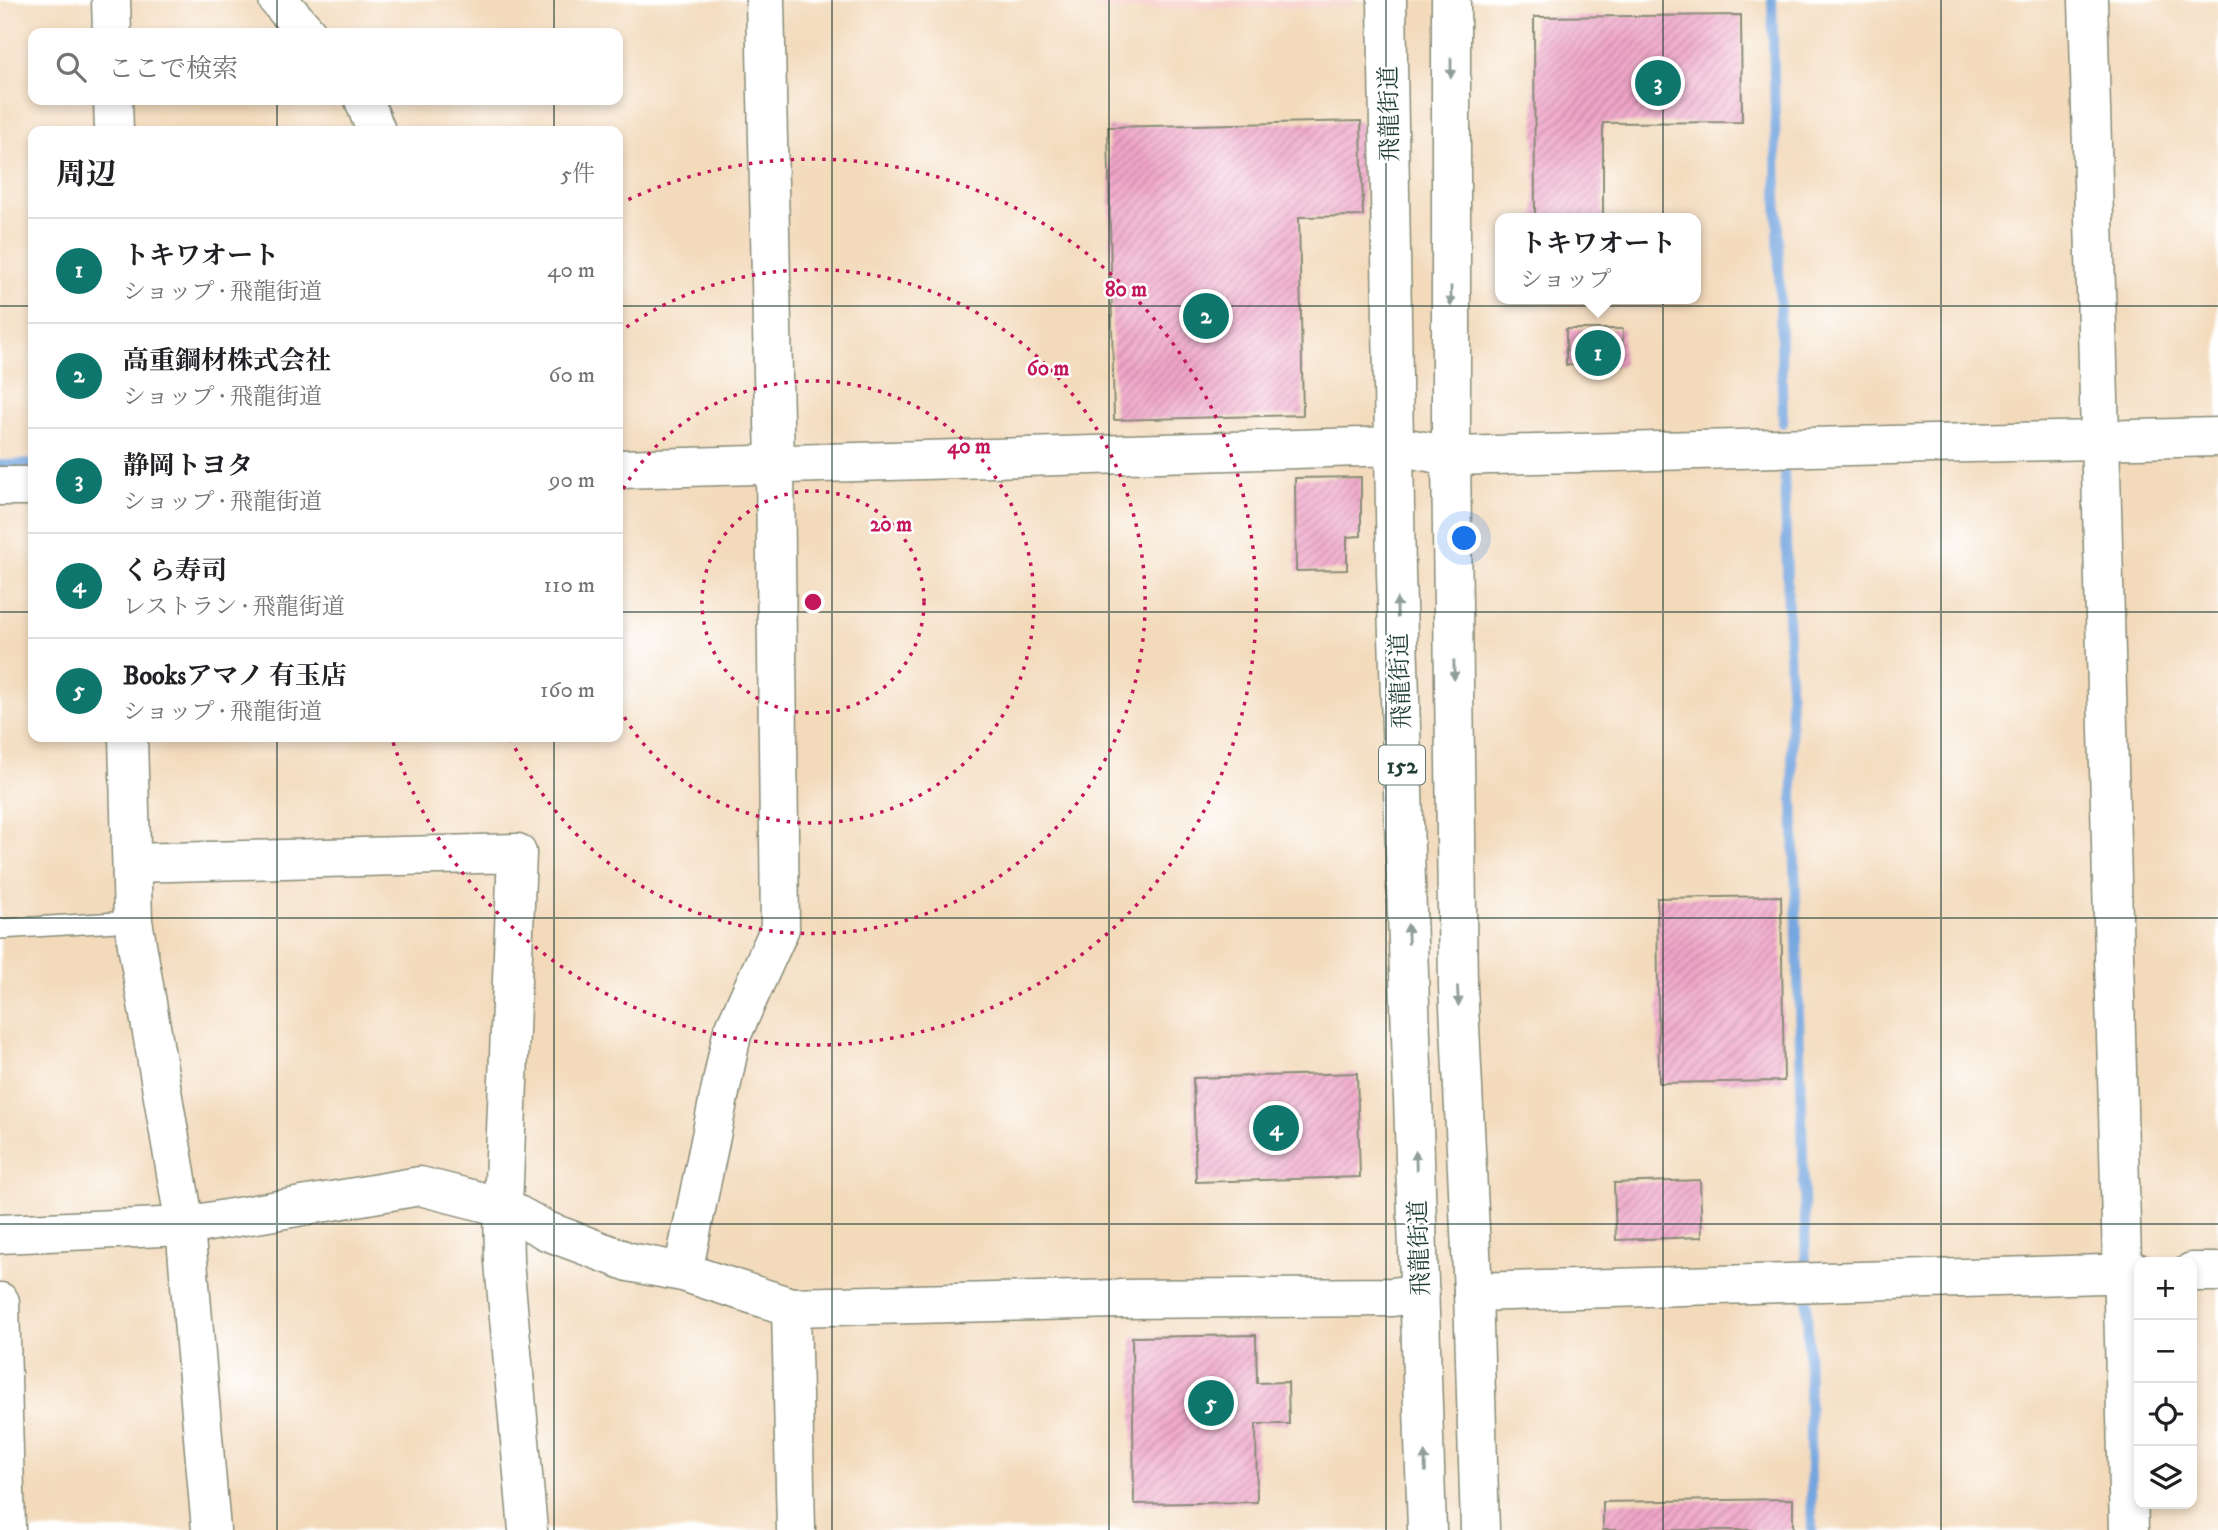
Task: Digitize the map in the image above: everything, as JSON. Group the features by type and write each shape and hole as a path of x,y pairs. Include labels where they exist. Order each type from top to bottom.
{"main road":[{"path":"111,0 112,28"},
{"path":"278,0 303,28"},
{"path":"683,1272 732,1034 780,928 775,466 765,0"},
{"name":"飛龍街道","path":"1387,0 1396,446 1396,586 1427,1530"},
{"name":"飛龍街道","path":"1451,0 1451,456 1458,986 1473,1292 1480,1530"},
{"path":"2088,0 2098,441 2132,1273 2129,1530"},
{"path":"113,105 114,126"},
{"path":"366,105 374,126"},
{"path":"623,469 1396,446 1451,456 2218,437"},
{"path":"0,486 28,486"},
{"path":"128,742 133,922 185,1226 211,1530"},
{"path":"132,863 517,853 503,1207 504,1262 528,1530"},
{"path":"0,1234 185,1226 420,1186 503,1207 547,1231 629,1262 683,1272 791,1307 1120,1299 1391,1297 1420,1293"},
{"path":"2197,1272 2218,1272"},
{"path":"1473,1292 2132,1273"},
{"path":"0,1302 6,1530"},
{"path":"791,1307 796,1530"}],"lane":[{"path":"0,929 133,922"}],"shaded area":[{"path":"1095,0 1352,0 1352,7 1095,10"}],"building":[{"path":"1741,15 1742,122 1603,123 1603,213 1535,213 1534,17"},
{"path":"1361,121 1363,216 1299,217 1303,415 1114,420 1108,127"},
{"path":"1566,329 1623,329 1623,366 1566,365"},
{"path":"1361,477 1361,536 1347,537 1347,570 1296,571 1295,478"},
{"path":"1781,896 1784,1081 1659,1083 1657,898"},
{"path":"1357,1073 1360,1177 1196,1182 1193,1078"},
{"path":"1700,1180 1702,1237 1616,1240 1614,1183"},
{"path":"1256,1335 1257,1383 1288,1382 1289,1424 1256,1424 1257,1502 1134,1504 1132,1337"},
{"path":"1793,1499 1793,1530 1603,1530 1603,1502"}],"waterway":[{"path":"1772,0 1783,423"},
{"path":"0,465 28,464"},
{"path":"1784,466 1806,1266"},
{"path":"1807,1299 1812,1530"}],"place":[{"name":"静岡トヨタ","path":"1658,83"},
{"name":"高重鋼材株式会社","path":"1206,316"},
{"name":"トキワオート","path":"1598,353"},
{"name":"くら寿司","path":"1276,1128"},
{"name":"Booksアマノ 有玉店","path":"1211,1403"}]}
